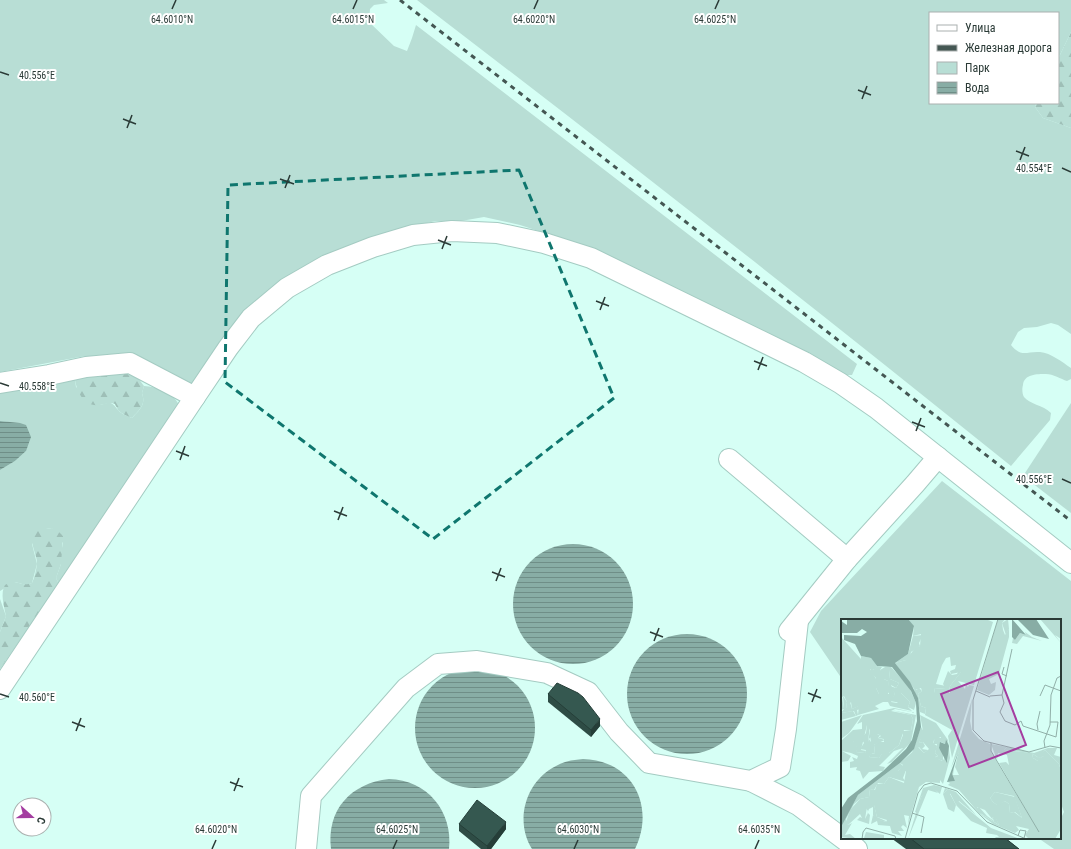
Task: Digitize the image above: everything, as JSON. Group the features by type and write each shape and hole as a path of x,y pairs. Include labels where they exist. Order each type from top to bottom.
{"lane":[{"path":"0,689 228,348 251,318 287,288 327,265 373,247 413,235 452,231 497,233 544,243 590,258 804,362 840,383 876,408 1071,563"},
{"path":"0,383 86,367 130,363 195,397"},
{"path":"751,781 780,767 786,729 791,628 847,559 938,457"},
{"path":"729,459 847,559"},
{"path":"306,849 311,796 406,688 438,664 477,661 546,673 588,692 619,732 649,763 751,781 798,806 841,837"},
{"path":"843,839 857,849"}],"highlighted area":[{"path":"519,170 614,398 433,539 225,382 228,185"}],"green space":[{"path":"0,0 384,0 388,3 374,5 370,9 369,22 394,46 407,51 416,25 857,364 852,375 842,375 813,355 578,244 520,225 484,217 461,221 435,221 411,227 302,269 191,389 128,356 85,356 0,372"},
{"path":"417,0 1071,0 1071,32 1059,57 1059,12 929,12 929,104 1036,104 1035,107 1043,118 1071,128 1071,334 1058,325 1051,323 1037,327 1024,328 1018,332 1011,345 1021,353 1040,352 1048,354 1071,368 1071,379 1067,381 1049,374 1042,374 1032,375 1024,381 1022,389 1024,397 1048,410 1051,413 1050,420 1011,466 716,231"},
{"path":"1071,32 1071,128 1043,118 1035,107 1036,104 1059,104 1059,57"},
{"path":"125,373 138,378 144,386 142,393 143,404 132,418 118,410 113,403 101,405 90,404 82,398 75,380 90,376"},
{"path":"75,380 76,387 101,405 110,403 124,415 132,418 143,404 142,393 144,386 164,391 173,397 179,405 59,584 56,578 61,564 60,558 63,543 52,528 46,529 32,544 37,564 32,583 26,585 15,582 0,591 0,470 15,461 26,451 8,422 0,421 0,391"},
{"path":"1071,403 1071,513 1023,476"},
{"path":"942,481 1071,581 1071,849 1054,849 1041,840 1061,839 1061,818 1064,812 1061,804 1061,619 841,619 841,678 810,632 821,611"},
{"path":"52,528 57,530 63,536 61,564 56,578 59,584 0,669 0,632 6,616 3,600 5,585 12,582 24,584 32,583 35,576 37,560 32,536 39,530"},
{"path":"0,599 6,616 0,632"}],"water":[{"path":"0,421 26,425 31,437 26,451 15,461 0,470"},
{"path":"573,544 585,545 596,549 606,554 615,562 623,571 628,581 632,592 632,616 628,627 623,637 615,646 606,654 596,659 585,663 573,664 561,663 550,659 540,654 531,646 523,637 518,627 514,616 513,604 514,592 518,581 523,571 531,562 540,554 550,549 561,545"},
{"path":"687,634 699,635 710,639 720,644 729,652 737,661 742,671 746,682 746,706 742,717 737,727 729,736 720,744 710,749 699,753 687,754 675,753 664,749 654,744 645,736 637,727 632,717 628,706 627,694 628,682 632,671 637,661 645,652 654,644 664,639 675,635"},
{"path":"475,668 487,669 498,673 508,678 517,686 525,695 530,705 534,716 534,740 530,751 525,761 517,770 508,778 498,783 487,787 475,788 463,787 452,783 442,778 433,770 425,761 420,751 416,740 415,728 416,716 420,705 425,695 433,686 442,678 452,673 463,669"},
{"path":"583,759 600,761 615,767 627,777 635,788 641,802 643,817 641,833 635,849 532,849 524,826 526,802 530,791 537,781 559,764 572,760"},
{"path":"389,779 415,785 435,800 442,810 447,822 449,849 331,849 330,835 333,822 337,811 344,801 363,786"}],"building":[{"path":"557,683 583,697 600,719 591,730 548,694"},
{"path":"477,800 506,822 487,846 459,824"},
{"path":"911,839 1006,839 1019,849 924,849"}],"railway":[{"path":"400,0 1071,521"}]}
